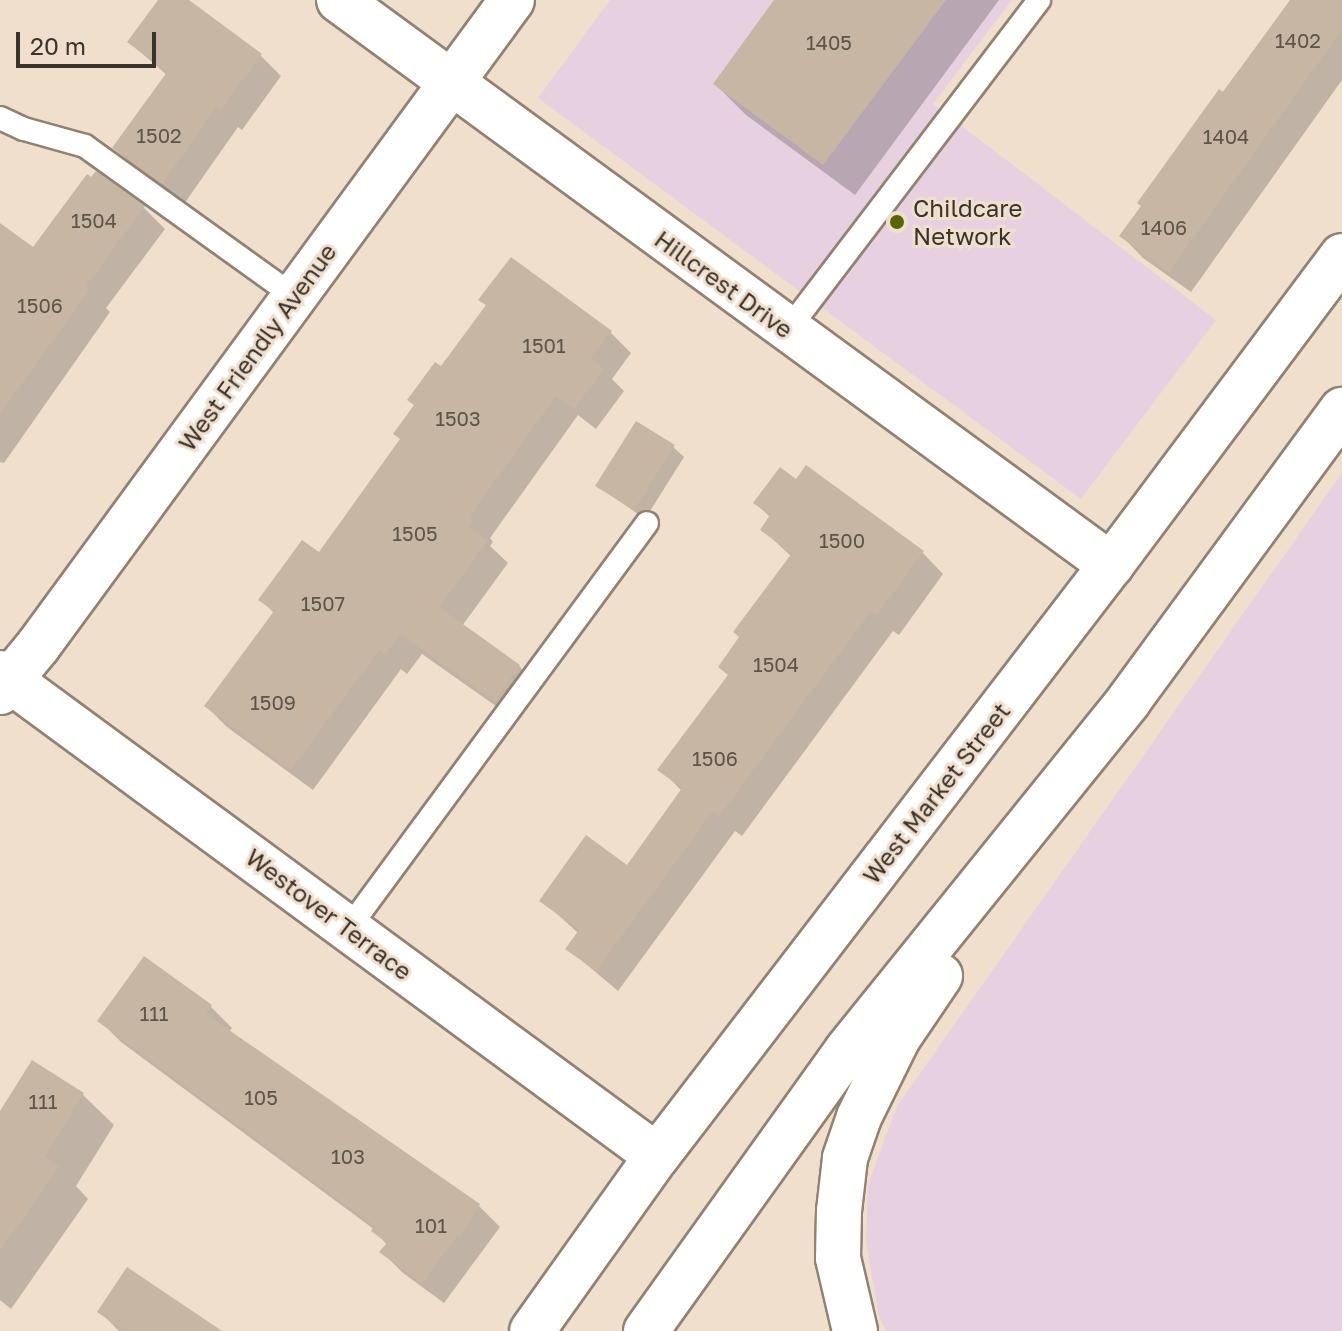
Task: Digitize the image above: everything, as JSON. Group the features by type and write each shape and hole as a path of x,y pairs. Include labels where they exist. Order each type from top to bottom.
{"main road":[{"name":"Hillcrest Drive","path":"339,0 787,331 1111,565"},
{"name":"West Friendly Avenue","path":"3,682 512,0"},
{"name":"West Market Street","path":"532,1331 657,1156 1111,565 1342,256"},
{"path":"1299,470 1342,382"},
{"path":"855,1331 838,1258 845,1158 859,1117 898,1038 1129,700 1342,410"},
{"name":"Westover Terrace","path":"3,682 348,929 657,1156"},
{"path":"646,1331 847,1050 1129,700"}],"lane":[{"path":"787,331 1039,0"},
{"path":"0,118 85,146 294,296"},
{"path":"348,929 647,523"}],"shaded area":[{"name":"Childcare Network","path":"610,0 1012,0 933,104 1216,320 1081,499 538,98"},
{"path":"1342,473 1342,1331 886,1331 879,1317 866,1241 868,1185 897,1106"}],"building":[{"path":"158,0 189,0 262,54 220,110 216,107 162,184 112,148 167,72 127,42"},
{"path":"774,0 946,0 823,165 713,84"},
{"path":"1290,0 1342,0 1342,30 1169,272 1119,236 1141,206 1137,203 1219,89 1223,92"},
{"path":"96,171 145,206 86,286 90,289 0,414 0,223 33,247 87,174 91,177"},
{"path":"511,257 612,331 590,358 604,369 574,409 556,396 470,516 474,519 468,526 488,541 439,607 520,665 495,701 400,634 385,655 379,650 291,770 204,706 274,611 258,600 302,540 319,552 400,439 393,434 414,405 407,400 435,362 441,366 486,305 478,300"},
{"path":"636,421 675,445 634,510 595,486"},
{"path":"806,465 924,551 877,615 871,611 719,816 713,811 596,971 565,949 579,930 539,901 586,835 627,865 682,788 657,770 728,675 718,667 739,637 733,632 792,553 760,530 770,515 753,503 780,467 796,479"},
{"path":"144,956 212,1005 206,1014 480,1204 460,1237 458,1235 422,1283 379,1252 387,1243 371,1231 374,1226 97,1021"},
{"path":"32,1060 84,1093 45,1157 59,1167 0,1251 0,1111"},
{"path":"127,1267 222,1331 125,1331 97,1312"}],"place":[{"name":"Childcare Network","path":"897,222"}]}
